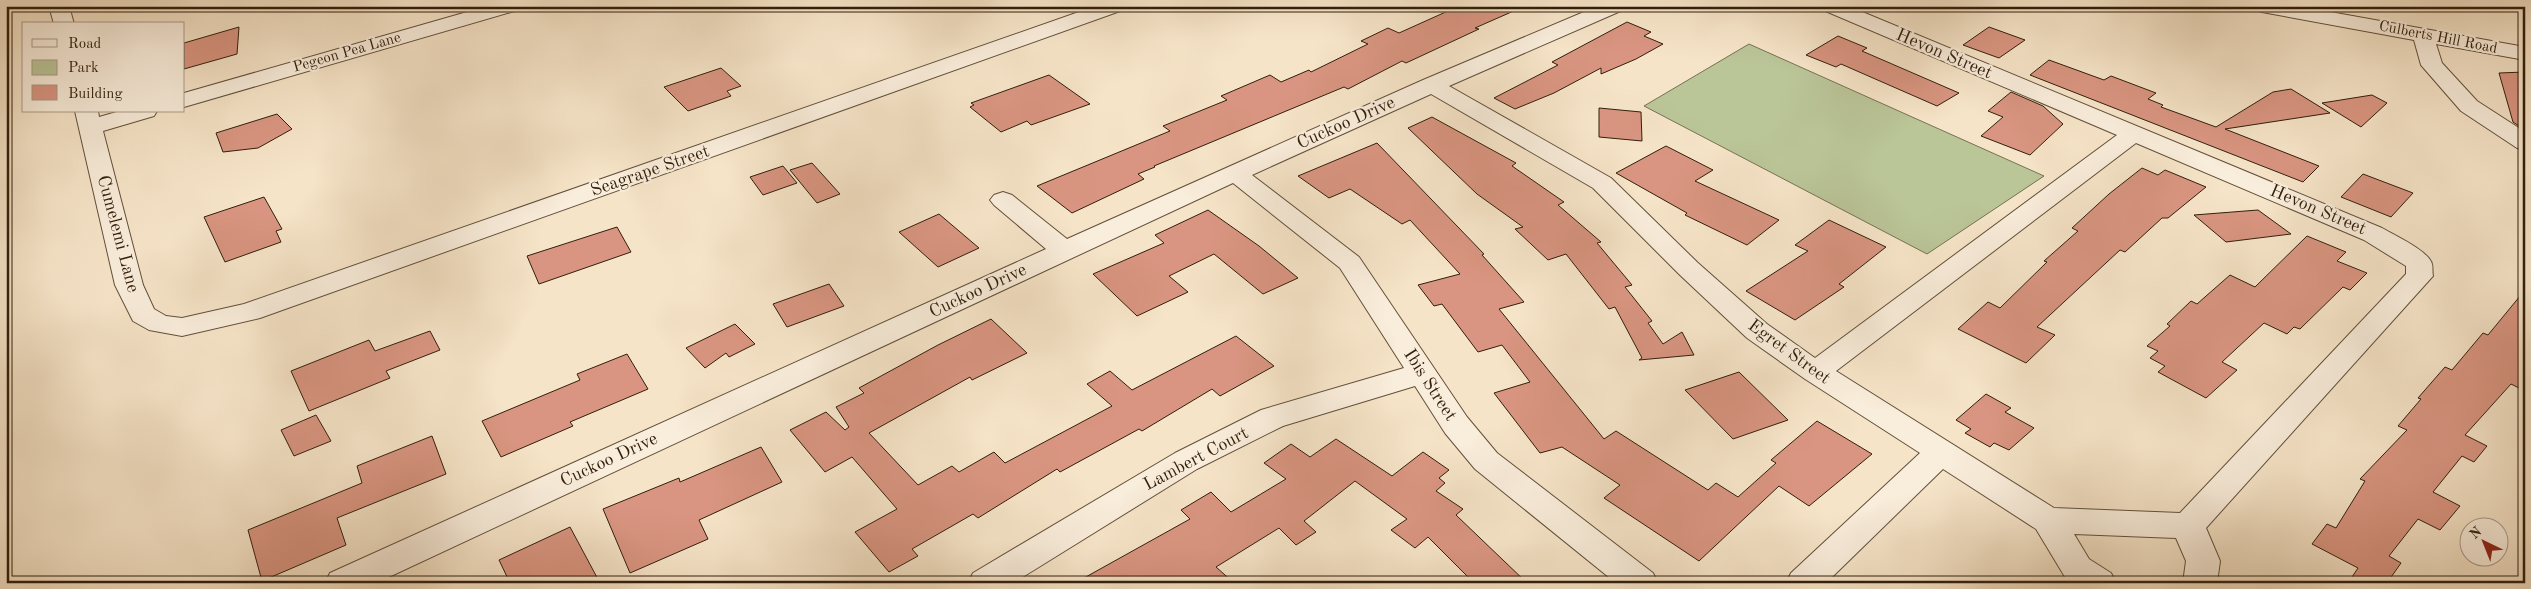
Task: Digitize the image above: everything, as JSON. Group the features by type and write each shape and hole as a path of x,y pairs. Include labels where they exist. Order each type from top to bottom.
{"street":[{"path":"59,6 63,22"},
{"name":"Pegeon Pea Lane","path":"185,100 511,6"},
{"name":"Seagrape Street","path":"182,327 250,312 1116,6"},
{"name":"Cuckoo Drive","path":"342,583 1235,173 1431,85 1616,6"},
{"name":"Hevon Street","path":"1830,6 2373,234 2402,250 2418,263 2419,276 2188,526"},
{"name":"Culberts Hill Road","path":"2262,6 2525,54"},
{"path":"2423,35 2432,65 2469,106 2525,144"},
{"name":"Egret Street","path":"1431,85 1602,183 1689,269 1757,331 1815,372 2048,520 2188,526"},
{"path":"88,119 139,112"},
{"name":"Cumelemi Lane","path":"88,119 129,285 143,315 160,324 182,327"},
{"path":"1815,372 2134,133"},
{"name":"Ibis Street","path":"1235,173 1350,263 1424,373 1456,425 1486,461 1641,583"},
{"path":"1003,200 1065,251"},
{"name":"Lambert Court","path":"985,583 1186,461 1272,418 1424,373"},
{"path":"1803,583 1941,452"},
{"path":"2048,520 2077,568 2099,583"},
{"path":"2188,526 2203,561 2200,583"}],"green space":[{"path":"1749,44 2044,176 1927,254 1644,106"}],"building":[{"path":"1459,6 1525,6 1475,28 1479,29 1406,63 1402,61 1348,89 1344,87 1154,166 1138,174 1144,179 1072,213 1037,186 1170,131 1163,126 1227,100 1221,96 1270,75 1281,82 1309,70 1311,72 1368,44 1361,41 1388,28 1399,33"},
{"path":"1627,22 1651,32 1644,36 1663,44 1636,59 1601,74 1601,68 1554,93 1515,109 1494,98 1558,65 1552,62"},
{"path":"239,27 237,54 185,69 185,43"},
{"path":"1989,27 2025,40 1999,58 1963,45"},
{"path":"1838,36 1867,48 1862,51 1959,93 1937,106 1841,64 1836,67 1806,55"},
{"path":"2049,60 2104,80 2111,76 2156,93 2148,99 2163,105 2161,107 2216,127 2273,92 2291,89 2330,113 2225,129 2319,166 2303,182 2030,75"},
{"path":"721,68 741,86 727,91 731,96 688,111 664,87"},
{"path":"2525,72 2525,130 2513,122 2499,73"},
{"path":"1049,75 1090,104 1031,125 1027,121 1001,132 970,107 974,105 971,103"},
{"path":"2011,92 2043,106 2063,124 2030,155 1981,136 2003,117 1988,111"},
{"path":"2372,95 2387,103 2361,127 2322,103"},
{"path":"1599,108 1641,112 1642,141 1599,137"},
{"path":"277,114 292,129 258,148 223,152 216,133"},
{"path":"1432,117 1516,163 1512,166 1564,202 1558,205 1601,242 1597,243 1632,285 1625,287 1652,321 1648,323 1663,344 1682,332 1694,355 1639,360 1642,358 1615,307 1609,309 1566,254 1548,260 1515,229 1523,227 1477,194 1408,128"},
{"path":"1377,143 1484,254 1482,255 1524,302 1499,309 1604,439 1616,431 1708,490 1716,483 1738,497 1776,463 1771,460 1817,421 1872,454 1809,506 1779,486 1699,561 1604,498 1620,485 1562,447 1540,453 1494,393 1530,382 1502,345 1478,352 1442,304 1434,306 1418,285 1460,274 1410,220 1402,224 1350,189 1329,198 1298,176"},
{"path":"1666,146 1713,170 1695,181 1779,220 1747,245 1685,215 1687,213 1616,173"},
{"path":"812,163 840,194 817,203 790,170"},
{"path":"783,166 797,183 763,195 750,177"},
{"path":"2142,168 2158,175 2165,170 2206,187 2168,218 2162,218 2125,252 2120,250 2037,327 2055,335 2026,363 1958,329 1988,302 2000,308 2047,262 2044,261 2078,231 2072,228 2109,194"},
{"path":"2363,174 2413,193 2391,217 2341,197"},
{"path":"264,197 282,229 276,231 281,242 225,262 204,217"},
{"path":"1208,210 1259,246 1298,278 1263,294 1214,254 1169,276 1188,292 1137,316 1093,274 1164,243 1155,235"},
{"path":"2258,210 2291,234 2226,242 2194,215"},
{"path":"939,214 979,248 938,267 899,232"},
{"path":"1829,220 1886,247 1839,284 1844,287 1795,320 1746,291 1808,251 1795,245"},
{"path":"617,227 631,252 539,284 527,256"},
{"path":"2307,236 2346,252 2337,261 2367,273 2350,290 2343,287 2300,329 2294,327 2287,334 2264,323 2222,362 2237,370 2206,398 2158,372 2165,366 2150,358 2158,351 2147,346 2170,326 2167,324 2191,301 2197,304 2230,275 2255,287"},
{"path":"829,284 844,306 787,327 773,304"},
{"path":"2525,290 2525,391 2511,384 2465,435 2487,446 2474,462 2462,456 2433,492 2460,506 2440,530 2418,519 2389,556 2401,563 2387,583 2348,583 2358,568 2312,544 2327,524 2336,528 2365,481 2360,479 2407,430 2398,426 2421,399 2418,398 2445,367 2452,370 2483,333 2488,335"},
{"path":"991,319 1027,353 972,380 970,377 869,433 918,485 952,466 959,472 994,452 1005,463 1112,406 1087,384 1110,371 1132,390 1236,336 1274,366 1220,396 1212,389 1142,431 1139,429 1060,472 1057,469 978,518 973,514 912,549 918,556 889,572 855,532 897,509 852,457 825,472 790,430 826,412 845,430 849,427 836,407 864,393 859,388 938,345"},
{"path":"735,324 755,344 729,357 726,353 705,368 686,348"},
{"path":"430,331 440,350 386,371 390,378 309,411 291,371 369,340 375,351"},
{"path":"627,354 648,389 570,422 573,426 501,457 482,421 580,380 577,374"},
{"path":"1739,372 1788,420 1733,439 1685,390"},
{"path":"1986,394 2011,408 2005,412 2034,428 2009,450 1994,443 1990,447 1965,433 1971,429 1956,420"},
{"path":"316,415 331,441 294,456 281,430"},
{"path":"432,436 446,474 337,518 346,545 262,581 248,530 362,483 357,466"},
{"path":"1336,439 1392,476 1423,452 1449,470 1439,478 1445,483 1436,491 1463,509 1456,515 1527,583 1474,583 1428,537 1415,548 1391,530 1407,519 1355,481 1304,521 1316,532 1296,545 1279,528 1216,567 1234,583 1075,583 1190,519 1181,510 1211,492 1231,512 1286,479 1264,463 1291,444 1310,457"},
{"path":"761,447 782,482 699,520 708,539 630,573 603,509 679,478 680,482"},
{"path":"570,527 600,583 510,583 499,560"}]}
